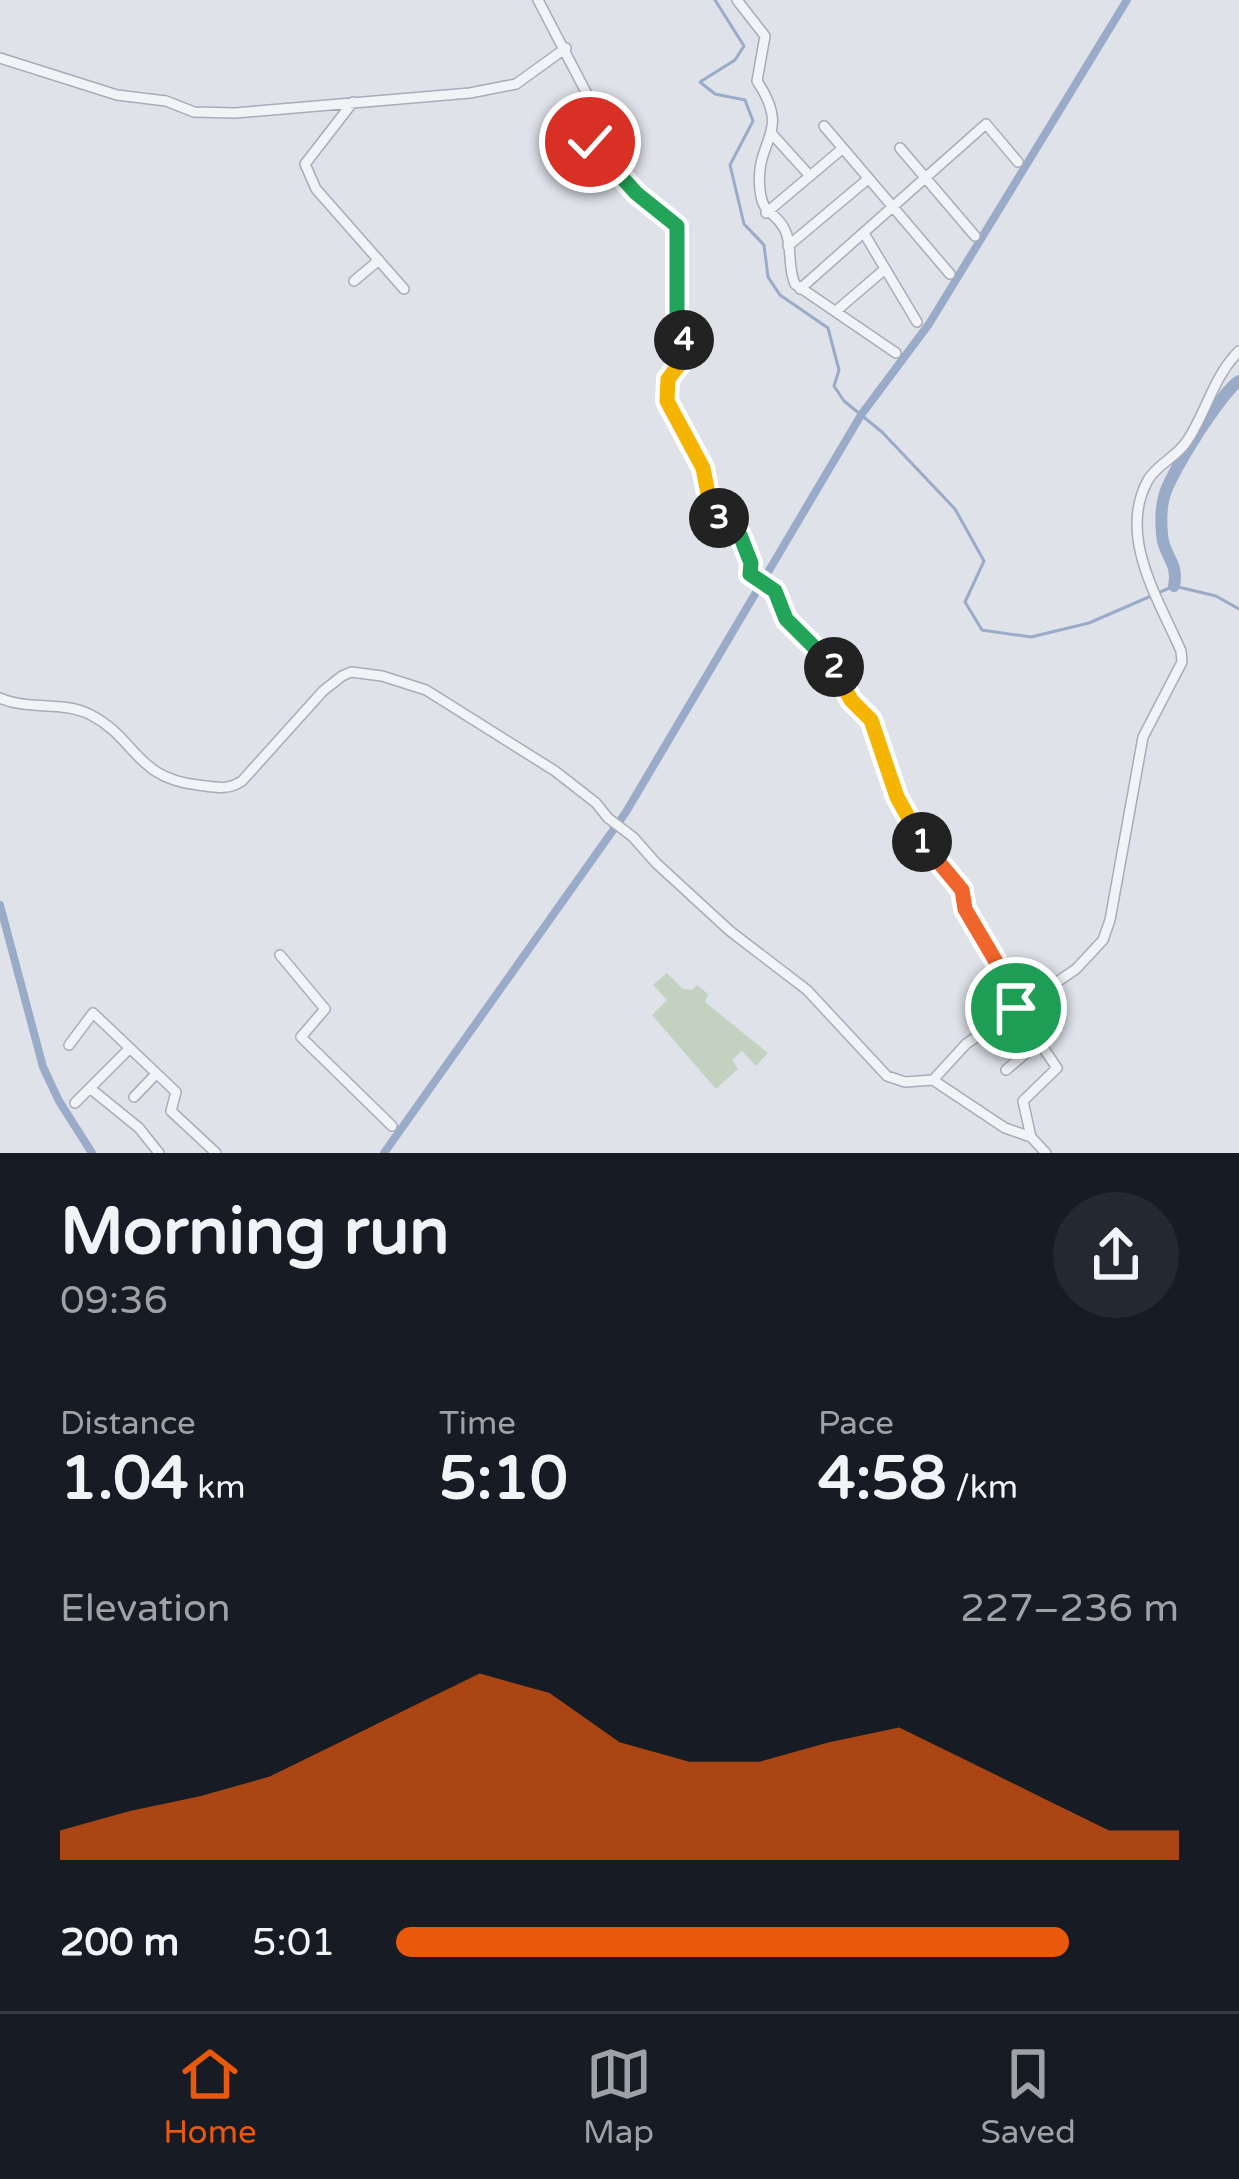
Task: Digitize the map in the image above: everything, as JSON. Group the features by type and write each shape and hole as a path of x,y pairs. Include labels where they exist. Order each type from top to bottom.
{"street":[{"path":"538,0 589,99 584,125 587,138 636,193 677,226 677,320 687,352 668,379 667,401 703,468 711,509 728,531 740,535 750,574 775,591 786,619 829,659 851,700 871,720 908,818 962,890 965,909 1057,1067 1023,1100 1031,1137"},
{"path":"737,0 765,36 757,81 774,112 772,134 759,163 760,196 766,213 784,229 790,275 800,289 896,352"},
{"path":"0,58 117,95 166,101 194,112 254,112 426,100 516,83 566,48"},
{"path":"353,102 305,164 316,189 404,289"},
{"path":"800,289 986,124 1018,162"},
{"path":"824,126 950,274"},
{"path":"772,134 810,176"},
{"path":"900,148 975,236"},
{"path":"766,213 842,149"},
{"path":"788,246 868,179"},
{"path":"865,235 917,322"},
{"path":"354,281 379,260"},
{"path":"836,311 885,269"},
{"path":"933,1080 966,1044 1085,962 1106,934 1143,737 1182,662 1137,532 1146,482 1190,436 1217,378 1239,351"},
{"path":"0,698 20,706 74,708 95,717 166,780 222,789 242,781 338,678 351,673 382,676 426,690 555,771 596,803 736,936 807,990 880,1071 905,1082 933,1080 1005,1128 1031,1137 1046,1153"},
{"path":"280,955 325,1009 302,1037 392,1126"},
{"path":"69,1045 93,1013 176,1092 171,1111 215,1153"},
{"path":"1006,1070 1039,1042"},
{"path":"75,1103 128,1050"},
{"path":"134,1097 156,1074"},
{"path":"91,1089 139,1128 160,1153"}],"green space":[{"path":"667,973 683,989 697,985 708,994 705,1002 768,1053 756,1066 742,1051 732,1060 738,1069 716,1089 652,1015 667,1000 653,985"}],"waterway":[{"path":"715,0 744,46 735,60 700,82 715,94 745,100 753,121 730,165 744,224 764,245 768,277 780,295 828,328 839,370 834,386 844,401 882,432 955,509 984,561 965,602 982,630 1031,637 1089,623 1174,586 1216,596 1239,609"},
{"path":"384,1153 626,812 861,415 929,324 1127,0"},
{"path":"1174,586 1162,534 1164,497 1197,435 1239,381"},
{"path":"0,905 43,1067 92,1153"}],"route":[{"path":"590,142 636,193 677,226 677,320 687,352 670,374 666,396 703,468 711,509 728,531 740,535 751,563 750,574 775,591 786,619 829,659 851,700 867,713 901,806 933,857 962,890 965,909 1021,1004 1016,1008"}]}
